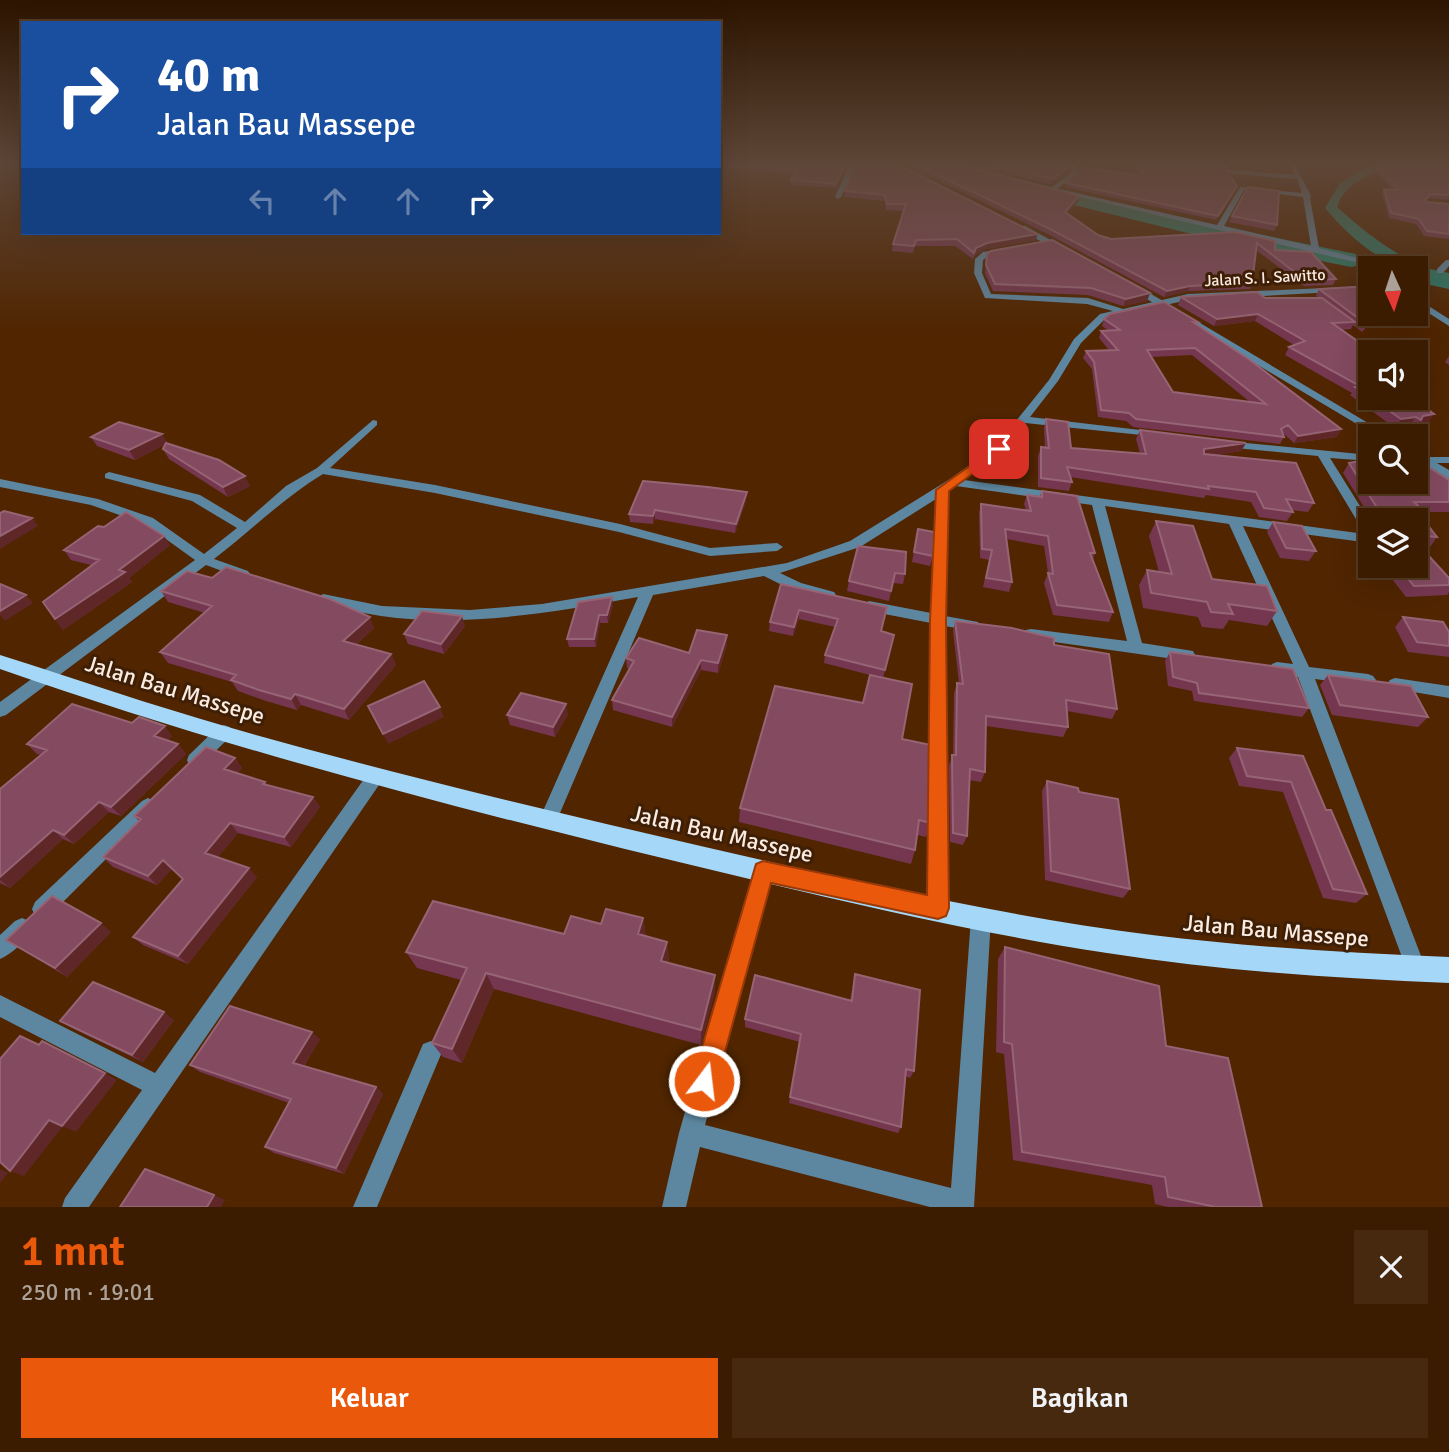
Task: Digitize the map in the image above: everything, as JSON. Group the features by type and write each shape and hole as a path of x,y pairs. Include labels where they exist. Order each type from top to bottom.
{"main road":[{"name":"Jalan Bau Massepe","path":"0,663 375,777 763,871 981,918 1108,941 1281,961 1449,970"}],"street":[{"path":"1009,220 1073,254"},
{"path":"1186,220 1358,260"},
{"path":"1219,228 1223,220"},
{"path":"1311,220 1315,249"},
{"path":"1028,246 1052,243"},
{"path":"1017,248 986,254 979,259 978,273 988,296 1088,301 1116,309"},
{"path":"1440,271 1449,262"},
{"path":"1126,283 1365,424"},
{"name":"Jalan S. I. Sawitto","path":"1116,309 1240,292 1358,288"},
{"path":"313,596 382,611 470,615 542,609 767,572 855,544 948,486 999,449 1024,420 1088,328 1116,309"},
{"path":"1428,309 1449,323"},
{"path":"1024,420 1173,438"},
{"path":"0,711 231,540 290,489 321,470 373,423"},
{"path":"1214,442 1358,457"},
{"path":"1323,455 1358,512"},
{"path":"1428,459 1449,460"},
{"path":"1428,463 1449,475"},
{"path":"321,470 594,523 710,552 777,547"},
{"path":"108,475 196,498 246,528"},
{"path":"0,484 94,502 149,521 208,557 254,577"},
{"path":"948,486 1358,537"},
{"path":"938,908 938,621 948,486"},
{"path":"1098,503 1136,648"},
{"path":"1235,522 1304,671 1416,969"},
{"path":"767,572 797,587 849,601 938,621 993,629"},
{"path":"548,820 648,591"},
{"path":"1020,633 1200,657"},
{"path":"1265,666 1449,692"},
{"path":"177,777 224,732"},
{"path":"74,1207 375,777"},
{"path":"0,949 159,795"},
{"path":"674,1207 691,1133 763,871"},
{"path":"691,1133 962,1205 981,918"},
{"path":"0,1006 159,1087"},
{"path":"365,1207 431,1052"}],"building":[{"path":"901,220 1010,220 1037,234 987,243 976,248 974,253 957,239 916,240 914,246 893,244"},
{"path":"1032,220 1077,220 1098,235 1111,239 1235,232 1275,241 1275,250 1311,252 1336,279 1306,281 1257,243 1252,283 1190,286 1167,291"},
{"path":"1254,220 1277,220 1277,225"},
{"path":"1420,220 1449,220 1449,234 1427,231"},
{"path":"1052,240 1150,293 1126,299 1091,288 995,284 986,265 987,254"},
{"path":"1358,287 1358,318 1319,289"},
{"path":"1257,292 1265,298 1322,298 1355,322 1332,323 1358,341 1358,385 1289,347 1305,341 1258,314 1217,319 1181,297"},
{"path":"1164,302 1198,322 1193,322 1250,360 1341,429 1298,436 1288,425 1281,429 1284,437 1136,419 1129,413 1101,410 1094,362 1086,351 1118,350 1101,331 1120,330 1104,319 1110,314","holes":["1195,348 1266,404 1173,392 1147,350"]},
{"path":"1388,410 1428,410 1434,414 1423,416 1421,420 1416,417 1401,419"},
{"path":"1046,419 1068,422 1071,448 1146,454 1140,430 1246,443 1204,449 1204,454 1296,463 1314,503 1286,499 1293,512 1264,508 1256,492 1208,486 1209,489 1067,467 1072,482 1041,478 1041,447 1049,448"},
{"path":"119,422 162,434 129,450 91,437"},
{"path":"166,443 219,460 245,476 223,487 163,449"},
{"path":"1358,461 1358,477 1349,463"},
{"path":"1428,467 1449,480 1449,502 1414,502 1420,508 1377,508 1368,494 1428,494"},
{"path":"643,481 747,492 736,524 655,510 653,516 629,514"},
{"path":"1042,491 1077,496 1095,553 1090,553 1113,612 1057,605 1048,573 1053,574 1048,536 1005,529 1012,582 986,578 992,550 982,549 981,504 1031,511 1027,495 1042,497"},
{"path":"4,511 32,518 0,536 0,513"},
{"path":"126,512 164,536 119,570 125,572 55,619 43,602 99,560 64,550 98,526 104,527"},
{"path":"1156,521 1193,526 1212,579 1267,586 1277,611 1228,604 1233,614 1211,612 1207,602 1151,593 1147,570 1172,574"},
{"path":"1273,522 1302,526 1316,551 1286,548"},
{"path":"1428,526 1437,537 1428,536"},
{"path":"918,529 934,532 933,556 914,552"},
{"path":"858,546 906,552 905,574 895,573 891,591 849,581"},
{"path":"1428,555 1449,578 1449,585 1414,586 1408,578 1428,578"},
{"path":"226,567 330,599 370,617 343,641 391,654 344,709 295,694 291,699 259,690 231,680 236,675 160,652 212,606 161,591 187,571 212,578"},
{"path":"0,584 26,595 0,611"},
{"path":"781,584 887,607 881,631 894,635 885,670 825,655 838,619 799,610 794,627 770,622"},
{"path":"612,597 607,615 599,615 594,639 567,639 578,602"},
{"path":"422,611 462,616 441,644 404,634"},
{"path":"1403,617 1443,622 1449,632 1449,646 1417,642"},
{"path":"955,621 1012,628 1054,638 1054,645 1109,654 1117,709 1066,700 1068,727 986,716 985,772 970,769 967,836 953,833 952,755 956,755 957,683 963,684"},
{"path":"697,630 727,635 718,663 701,660 672,717 612,700 634,661 626,658 639,638 689,653"},
{"path":"1170,652 1293,669 1309,708 1199,693 1197,683 1173,677"},
{"path":"870,675 912,684 902,739 931,745 931,823 919,820 915,850 740,808 775,686 863,703"},
{"path":"1328,675 1411,686 1428,717 1340,705"},
{"path":"424,681 440,707 383,734 368,706"},
{"path":"521,693 566,704 553,727 507,715"},
{"path":"72,704 132,723 139,717 165,726 154,736 178,744 111,807 99,802 64,835 53,830 0,877 0,789 47,750 27,744"},
{"path":"206,747 235,758 224,769 265,782 263,784 313,797 284,837 230,823 205,853 249,868 178,956 133,937 183,879 163,860 148,876 103,857 141,819 134,816"},
{"path":"1237,748 1303,756 1326,810 1331,810 1367,894 1333,889 1291,782 1247,776"},
{"path":"1047,781 1078,788 1079,792 1118,799 1130,889 1051,871"},
{"path":"52,896 101,923 55,968 6,940"},
{"path":"433,901 564,934 571,916 601,924 606,909 643,918 638,934 667,942 661,961 715,975 701,1030 486,973 452,1049 432,1043 467,968 406,952"},
{"path":"1005,947 1159,986 1166,1046 1228,1058 1262,1207 1216,1207 1168,1197 1165,1177 1022,1152 1012,1044 1004,1042"},
{"path":"855,974 920,990 914,1071 906,1069 901,1127 790,1097 801,1034 745,1019 755,975 852,1001"},
{"path":"93,982 164,1012 132,1055 60,1021"},
{"path":"230,1006 312,1032 293,1063 376,1087 336,1168 265,1147 291,1099 190,1065"},
{"path":"20,1036 39,1045 42,1041 105,1073 62,1126 49,1120 10,1171 0,1162 0,1059"},
{"path":"145,1169 214,1195 207,1207 120,1207"}],"waterway":[{"path":"1164,220 1351,260"},
{"path":"1345,220 1372,245 1391,256"},
{"path":"1428,274 1449,281"},
{"path":"1428,277 1449,281"}],"route":[{"path":"704,1081 763,871 938,908 938,621 942,490 999,449"}]}
